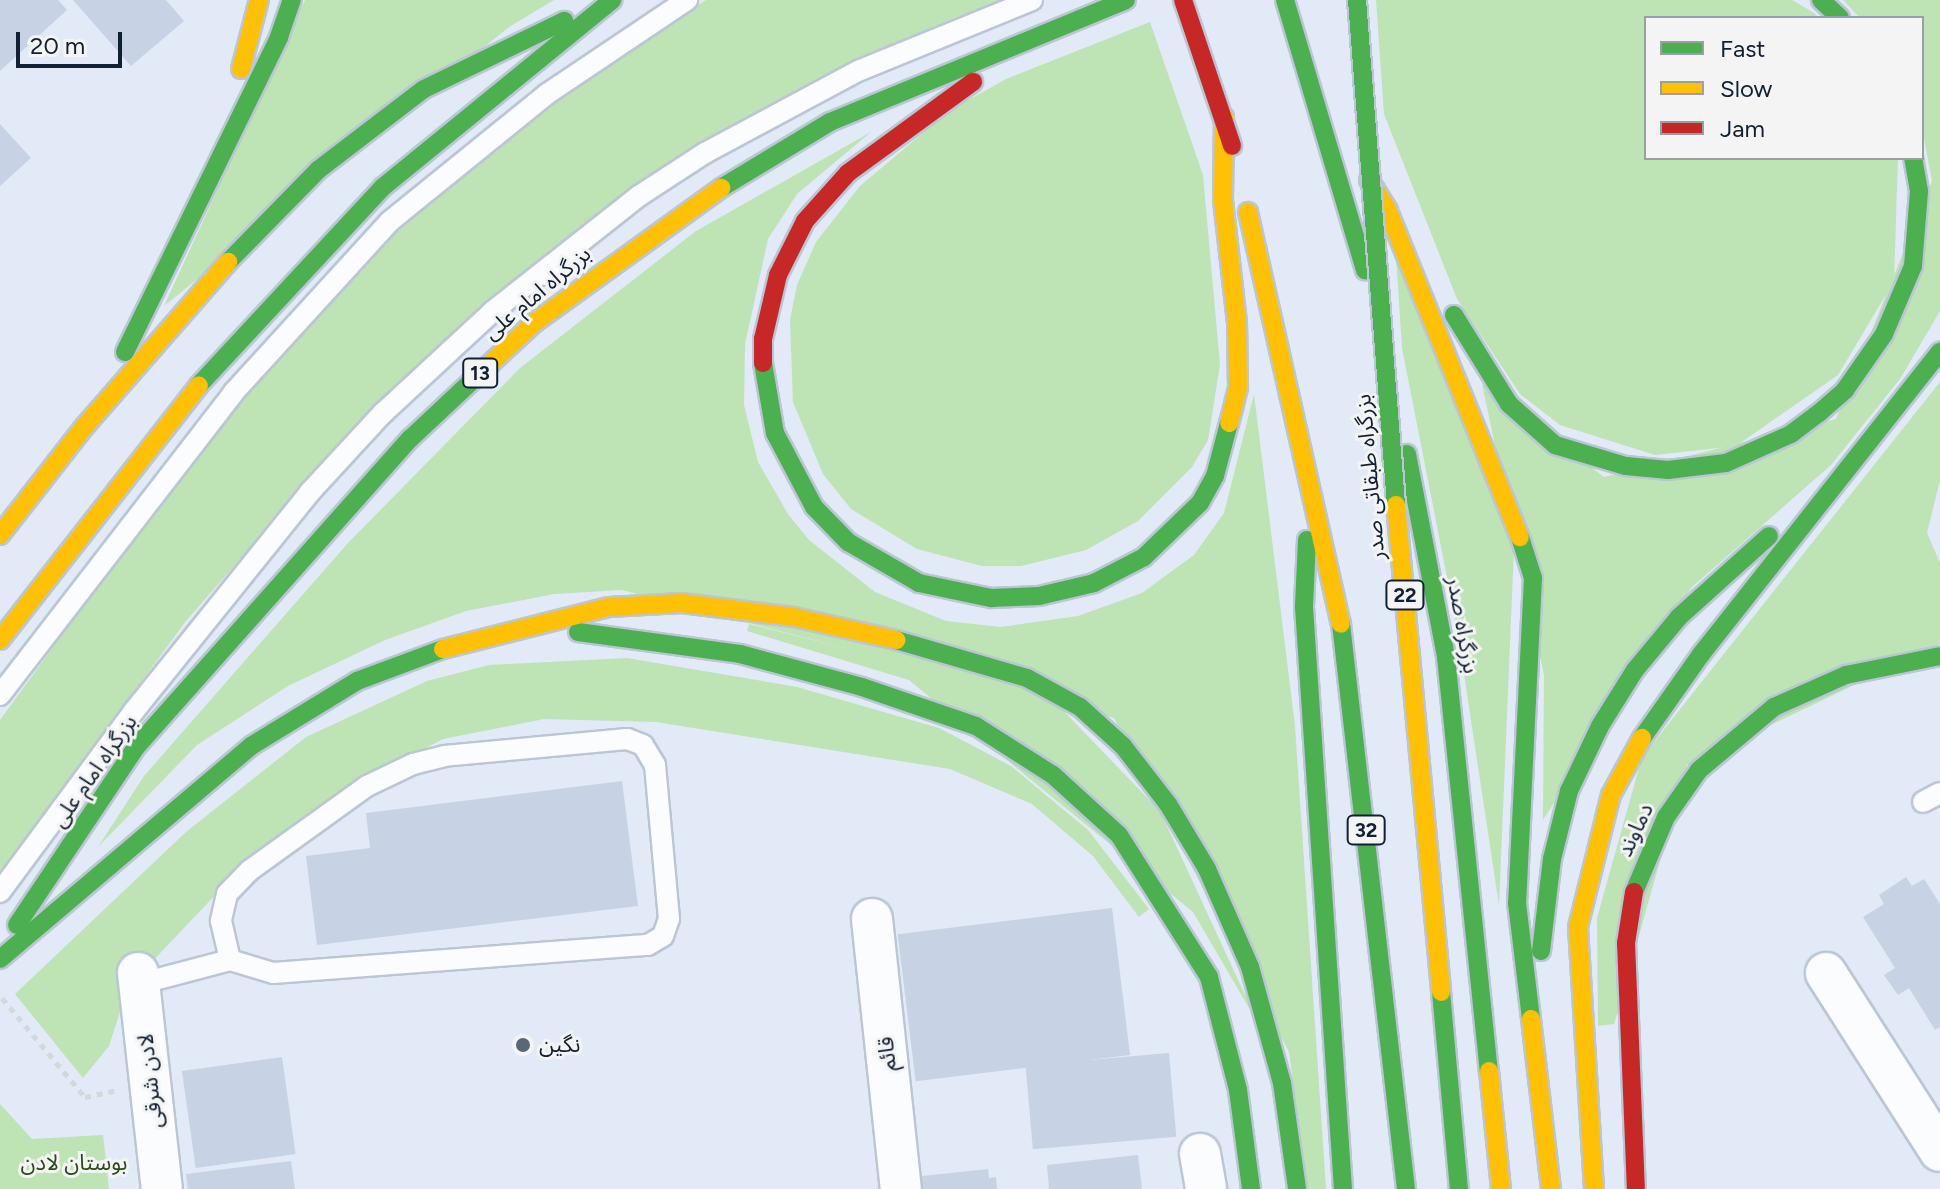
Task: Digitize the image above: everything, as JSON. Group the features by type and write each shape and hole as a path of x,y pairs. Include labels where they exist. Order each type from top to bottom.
{"main road":[{"path":"222,145 259,0"},
{"path":"85,426 158,292 222,145 279,37 292,0"},
{"name":"بزرگراه امام علی","path":"0,951 137,746 410,439 534,323 734,178 830,122 1050,28 1126,0"},
{"path":"1183,0 1224,117 1310,474 1304,607 1343,1189"},
{"path":"1285,0 1313,80 1388,211 1509,404 1531,427 1579,456 1626,466 1699,468 1726,463 1791,434 1845,390 1866,362 1899,306 1913,266 1919,191 1913,160"},
{"name":"بزرگراه طبقاتی صدر","path":"1357,0 1390,440 1459,1189"},
{"path":"1821,0 1838,16"},
{"path":"0,535 85,426 218,272 318,170 424,89 506,46 610,1"},
{"path":"0,640 154,437 262,312 383,187 610,1"},
{"path":"1050,28 848,173 805,221 778,275 763,339 764,389 775,433 814,507 848,542 886,567 953,592 1039,596 1094,583 1144,557 1200,503 1226,446 1238,388 1237,322 1223,200 1224,117"},
{"name":"بزرگراه صدر","path":"1313,80 1386,356 1446,657 1501,1189"},
{"path":"1388,211 1524,541 1533,578 1517,903 1551,1189"},
{"path":"1594,1189 1578,927 1594,852 1611,795 1650,723 1784,547 1940,352"},
{"path":"1533,1021 1552,859 1569,791 1600,726 1635,670 1679,617 1848,469"},
{"name":"32","path":"1310,474 1342,629 1406,1189"},
{"path":"0,959 239,756 302,710 357,681 416,658 515,629 609,607 682,603 794,617 993,666 1055,690 1080,707 1147,774 1226,906 1273,1042 1297,1189"},
{"path":"515,629 622,634 794,667 976,726 1053,775 1119,835 1163,897 1209,977 1238,1090 1251,1189"},
{"name":"دماوند","path":"1636,1189 1626,943 1635,888 1666,817 1699,770 1774,707 1846,675 1940,656"}],"street":[{"name":"قائم","path":"872,919 901,1189"},
{"path":"1826,973 1940,1151"},
{"name":"لادن شرقی","path":"138,979 162,1189"}],"lane":[{"path":"0,695 205,426 389,222 547,94 687,0"},
{"path":"0,892 143,699 319,481 492,312 596,228 705,153 858,71 1032,0"},
{"path":"138,979 230,960 273,973 648,945 663,936 669,919 655,765 643,745 627,739 445,756 413,764 367,786 250,870 227,894 221,921 230,960"}],"path":[{"path":"0,996 85,1097"}],"green space":[{"path":"305,0 554,0 509,27 164,306"},
{"path":"706,0 1005,0 954,18 789,94 646,182 290,502 186,621 0,874 0,720 191,458 322,306 430,196 522,122"},
{"path":"1376,0 1792,0 1817,16 1644,16 1644,160 1898,160 1894,281 1838,375 1736,446 1655,455 1560,425 1520,394 1457,299 1384,114"},
{"path":"1843,0 1940,0 1940,311 1900,379 1831,465 1691,588 1543,820 1544,675 1482,384 1604,477 1836,419 1932,181 1924,139 1924,16 1858,16"},
{"path":"1150,22 1203,175 1220,365 1208,440 1192,467 1138,521 1086,550 1021,566 982,566 917,549 851,509 823,474 793,402 790,320 797,285 816,242 860,186 949,111 1006,79"},
{"path":"871,132 797,194 768,239 745,344 744,405 758,462 788,514 809,540 875,592 946,621 1001,627 1078,616 1142,593 1194,555 1224,513 1254,394 1295,726 1326,1189 1308,1189 1289,1052 1114,718 622,590 554,594 466,611 385,640 288,686 197,745 98,847 144,776 348,543 520,368 696,231"},
{"path":"1396,257 1514,548 1499,905 1457,628 1402,348"},
{"path":"1940,382 1940,480 1927,533 1940,563 1940,644 1687,765 1614,1024 1598,1026 1597,918 1642,757"},
{"path":"749,624 1053,700 1160,811 1259,1025 1193,912 909,680 747,631"},
{"path":"627,658 797,687 939,728 1011,766 1088,830 1149,909 1139,917 1093,856 1032,804 950,769 656,722 544,719 443,739 340,793 256,852 128,987 109,1046 83,1078 15,994 186,832 306,737 427,681 489,665"},
{"name":"بوستان لادن","path":"0,1104 32,1139 103,1135 109,1189 0,1189"}],"building":[{"path":"0,0 58,0 67,10 0,71"},
{"path":"73,0 166,0 184,21 131,66"},
{"path":"0,124 31,158 0,186"},
{"path":"622,781 638,906 317,945 306,856 370,848 366,813"},
{"path":"1906,877 1912,886 1924,879 1940,904 1940,1027 1935,1030 1909,988 1898,995 1884,975 1895,968 1863,917 1884,904 1879,895"},
{"path":"1112,908 1130,1055 916,1081 898,934"},
{"path":"1169,1053 1176,1137 1033,1149 1026,1066"},
{"path":"282,1057 296,1154 196,1168 182,1071"},
{"path":"1138,1155 1142,1189 1049,1189 1047,1165"},
{"path":"291,1161 295,1189 188,1189 186,1174"},
{"path":"988,1169 989,1178 996,1177 997,1189 905,1189 904,1178"}],"traffic: fast":[{"path":"125,352 279,37 292,0"},
{"path":"199,385 383,187 612,0"},
{"path":"721,188 830,122 1126,0"},
{"path":"1285,0 1365,270"},
{"path":"1357,0 1396,505"},
{"path":"1821,0 1838,16"},
{"path":"228,262 318,170 424,89 564,21"},
{"path":"1454,315 1509,404 1555,445 1626,466 1668,470 1726,463 1791,434 1819,413 1845,390 1884,334 1913,266 1919,191 1913,160"},
{"path":"1642,738 1702,653 1940,352"},
{"path":"763,363 775,433 814,507 848,542 919,583 991,598 1039,596 1094,583 1144,557 1200,503 1215,476 1229,423"},
{"path":"17,925 137,746 410,439 475,378"},
{"path":"1407,454 1446,657 1489,1071"},
{"path":"1541,951 1552,859 1569,791 1600,726 1635,670 1679,617 1769,536"},
{"path":"1520,537 1533,578 1517,903 1531,1019"},
{"path":"1307,540 1304,607 1343,1189"},
{"path":"1341,624 1406,1189"},
{"path":"578,632 740,654 862,687 976,726 1053,775 1119,835 1209,977 1238,1090 1251,1189"},
{"path":"896,640 1027,678 1080,707 1123,746 1168,804 1207,869 1250,967 1282,1083 1297,1189"},
{"path":"0,959 251,746 357,681 443,649"},
{"path":"1634,892 1666,817 1699,770 1774,707 1846,675 1940,656"},
{"path":"1441,992 1459,1189"}],"traffic: slow":[{"path":"241,69 259,0"},
{"path":"1224,117 1223,200 1237,322 1238,388 1229,423"},
{"path":"1369,180 1388,211 1520,537"},
{"path":"475,378 534,323 721,188"},
{"path":"1248,212 1341,624"},
{"path":"0,535 85,426 228,262"},
{"path":"0,640 199,385"},
{"path":"1396,505 1441,992"},
{"path":"443,649 609,607 682,603 794,617 896,640"},
{"path":"1594,1189 1578,927 1611,795 1642,738"},
{"path":"1531,1019 1551,1189"},
{"path":"1489,1071 1501,1189"}],"traffic: jam":[{"path":"1183,0 1232,146"},
{"path":"763,363 763,339 778,275 805,221 848,173 973,82"},
{"path":"1634,892 1626,943 1636,1189"}],"place":[{"name":"نگین","path":"523,1045"}]}
